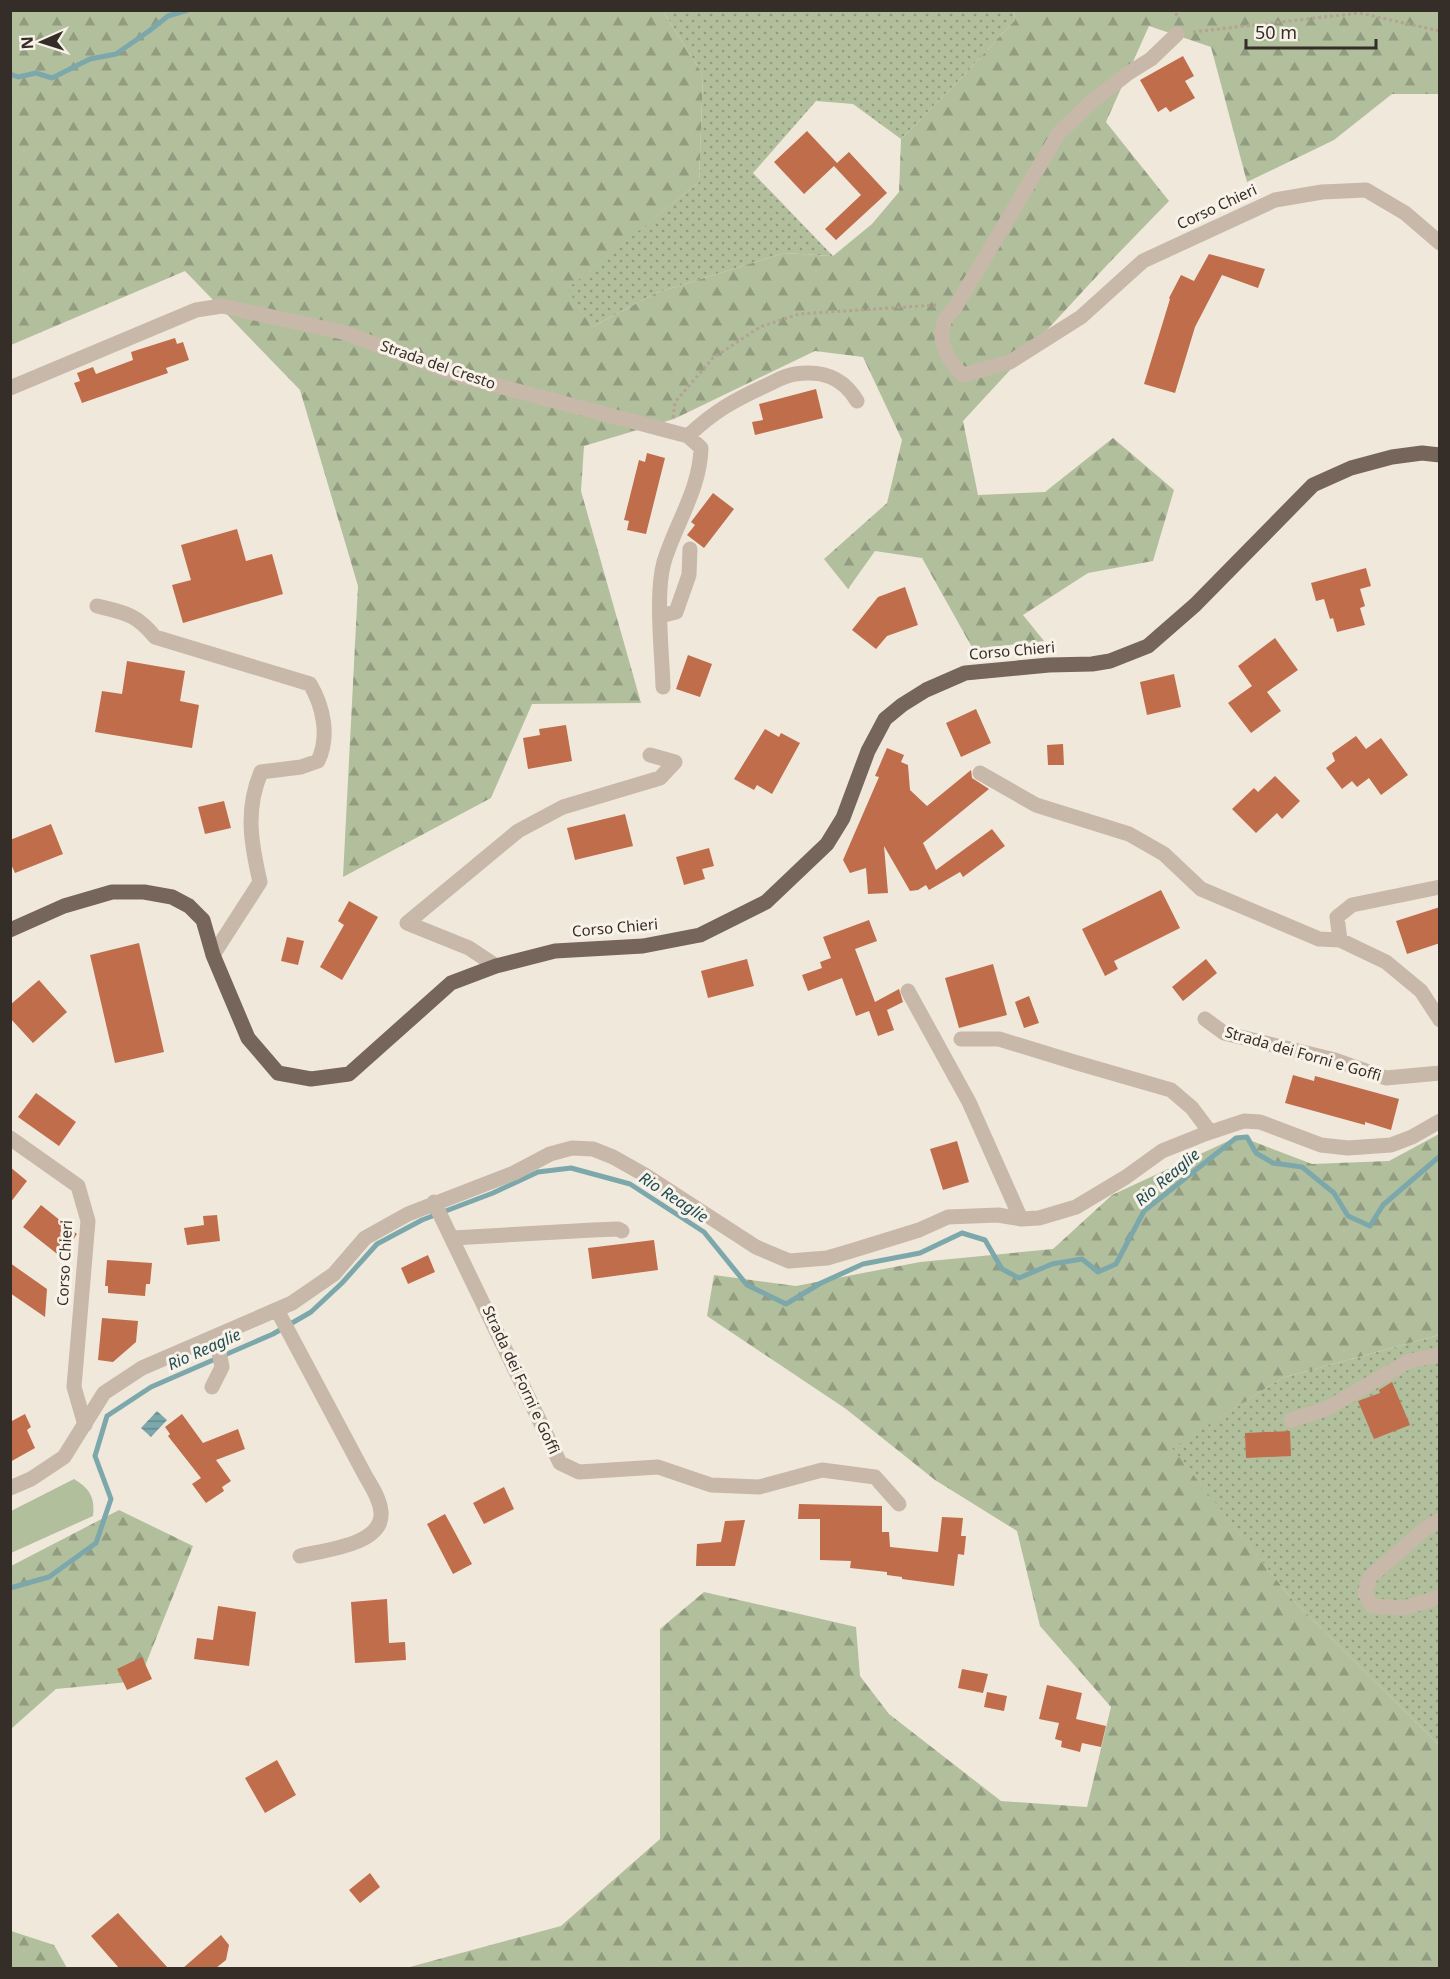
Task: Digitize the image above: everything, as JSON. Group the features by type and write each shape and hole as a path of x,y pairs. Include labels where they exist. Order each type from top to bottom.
{"main road":[{"name":"Corso Chieri","path":"10,930 64,906 112,891 144,891 172,897 189,906 203,920 213,955 248,1038 278,1073 311,1079 349,1074 451,983 496,966 555,951 642,946 700,935 766,902 827,844 843,818 868,751 885,719 902,705 926,690 965,673 1008,668 1101,663 1148,646 1195,606 1313,485 1351,468 1392,457 1422,453 1440,455"}],"street":[{"name":"Corso Chieri","path":"1177,34 1151,59 1127,74 1090,103 1059,133 956,306 944,320 941,338 950,363 963,375 1010,362 1081,317 1143,261 1275,200 1322,192 1366,190 1405,213 1440,243"},
{"name":"Strada del Cresto","path":"10,388 196,310 222,306 342,332 461,376 688,436"},
{"path":"663,687 660,616 664,563 697,482 700,462 700,448 688,436 706,419 734,400 794,374 829,375 849,387 856,402"},
{"path":"660,616 676,612 689,575 690,549"},
{"path":"98,606 127,613 142,621 155,637 310,684 319,700 324,722 324,750 318,761 301,767 261,772 253,791 250,825 261,882 213,955"},
{"path":"496,966 469,948 407,923 518,831 563,807 660,778 675,762 650,755"},
{"path":"981,773 1036,805 1129,834 1164,854 1201,889 1319,939 1340,940 1386,962 1421,991 1440,1020"},
{"path":"1340,940 1337,917 1352,905 1440,887"},
{"path":"908,991 969,1102 1021,1219"},
{"name":"Strada dei Forni e Goffi","path":"1206,1019 1224,1033 1335,1060 1386,1078 1440,1073"},
{"path":"961,1039 999,1039 1172,1090 1192,1108 1210,1132"},
{"path":"10,1488 31,1479 64,1457 105,1393 142,1368 218,1342 279,1315 292,1303 334,1274 365,1238 408,1214 514,1173 550,1154 572,1148 593,1149 613,1157 645,1175 756,1247 789,1261 827,1258 919,1230 948,1217 998,1215 1021,1219 1039,1218 1076,1207 1126,1177 1162,1151 1244,1121 1260,1122 1321,1145 1348,1148 1391,1145 1412,1137 1440,1121"},
{"name":"Corso Chieri","path":"10,1138 78,1186 88,1221 74,1386 85,1425"},
{"name":"Strada dei Forni e Goffi","path":"435,1203 560,1463 579,1472 658,1467 711,1485 747,1487 759,1487 822,1470 875,1477 899,1504"},
{"path":"450,1232 618,1229 622,1231"},
{"path":"279,1315 366,1476 379,1502 381,1514 375,1531 367,1539 300,1556"},
{"path":"212,1387 222,1367 218,1342"},
{"path":"1291,1420 1326,1409 1409,1360 1440,1355"},
{"path":"1440,1520 1426,1528 1370,1577 1365,1593 1372,1606 1404,1608 1440,1597"}],"path":[{"path":"1177,34 1359,13 1440,31"},
{"path":"675,402 713,358 760,327 799,314 933,305 956,306"}],"green space":[{"path":"11,11 663,11 703,75 699,182 567,289 592,327 656,293 784,253 833,256 872,224 899,192 901,139 1015,20 1014,11 1439,11 1439,94 1392,94 1334,140 1247,182 1211,47 1149,26 1106,122 1169,201 963,421 978,495 1045,492 1113,438 1174,490 1153,561 1088,573 1023,615 1044,641 973,649 922,558 875,551 848,589 824,559 887,503 902,440 863,357 815,351 674,419 584,446 581,491 641,703 532,704 491,798 343,877 358,586 300,390 185,271 11,345"},
{"path":"663,11 1014,11 1015,20 901,139 853,104 816,101 753,173 833,256 784,253 656,293 592,327 566,289 699,182 703,75"},
{"path":"1439,1134 1439,1335 1282,1378 1172,1448 1291,1598 1439,1745 1439,1968 406,1968 561,1926 660,1839 660,1629 704,1592 856,1627 860,1676 889,1714 1001,1801 1087,1807 1111,1707 1040,1626 1017,1531 935,1480 846,1409 707,1316 714,1275 796,1286 920,1262 1053,1249 1112,1195 1239,1136 1312,1164 1389,1161"},
{"path":"1439,1335 1439,1745 1291,1598 1171,1448 1282,1378"},
{"path":"74,1479 90,1494 93,1516 11,1553 11,1511"},
{"path":"119,1510 193,1546 139,1681 56,1689 11,1729 11,1566"},
{"path":"11,1931 54,1945 67,1968 11,1968"}],"water":[{"path":"157,1411 167,1420 151,1437 141,1428"}],"building":[{"path":"1183,56 1194,76 1185,81 1195,98 1170,112 1166,107 1158,112 1140,80"},
{"path":"807,131 837,163 849,152 887,193 836,240 825,229 861,195 834,166 804,194 774,162"},
{"path":"1209,254 1265,269 1258,288 1222,275 1195,327 1175,393 1144,384 1169,298 1181,275 1194,281"},
{"path":"175,338 177,344 183,342 189,360 166,368 168,373 82,403 74,383 80,381 77,373 93,367 96,374 133,360 131,352"},
{"path":"816,389 823,418 755,435 752,422 763,420 759,404"},
{"path":"647,453 665,458 646,534 627,530 629,521 624,520 639,460 645,462"},
{"path":"713,493 734,509 704,548 687,535 695,525 691,522"},
{"path":"237,529 246,561 272,554 283,594 183,623 172,585 191,580 181,545"},
{"path":"1366,568 1371,586 1360,589 1365,606 1360,608 1365,625 1337,632 1324,599 1316,601 1311,583"},
{"path":"905,587 918,625 887,636 876,649 852,630 878,597"},
{"path":"1275,638 1298,670 1267,692 1281,711 1251,733 1228,703 1252,686 1238,666"},
{"path":"688,655 712,664 700,697 676,689"},
{"path":"127,661 185,671 180,701 199,705 192,748 95,732 102,691 122,694"},
{"path":"1174,674 1181,707 1147,715 1140,682"},
{"path":"976,709 991,743 961,757 946,723"},
{"path":"566,725 572,761 528,769 523,738 540,735 539,729"},
{"path":"765,729 779,737 781,733 800,743 772,794 757,785 754,790 734,779"},
{"path":"1356,736 1366,749 1381,738 1408,775 1381,795 1369,778 1357,787 1352,781 1342,789 1326,768 1335,761 1332,753"},
{"path":"1063,744 1064,765 1048,765 1047,745"},
{"path":"887,748 904,755 901,762 908,765 910,790 927,806 971,770 972,778 989,789 923,843 936,870 992,829 1005,846 963,877 960,872 929,890 926,885 918,890 910,891 884,846 888,893 868,894 866,868 850,873 843,860 879,777 875,776"},
{"path":"1275,776 1300,801 1282,819 1277,813 1256,833 1232,809 1254,788 1258,792"},
{"path":"224,801 231,828 205,834 198,807"},
{"path":"625,814 633,846 575,860 567,828"},
{"path":"51,824 63,854 15,873 10,862 10,840"},
{"path":"709,848 714,866 702,869 705,879 684,885 676,857"},
{"path":"1161,890 1180,928 1114,961 1118,969 1105,976 1082,929"},
{"path":"349,901 378,917 342,980 320,967 344,925 338,921"},
{"path":"1440,907 1440,943 1407,954 1396,921"},
{"path":"869,920 877,941 855,949 875,1002 899,989 903,1002 887,1010 894,1030 878,1036 869,1011 856,1016 842,978 808,991 802,975 822,968 820,962 831,958 823,937"},
{"path":"287,937 304,941 298,965 281,961"},
{"path":"139,943 164,1052 115,1063 90,955"},
{"path":"747,959 754,986 708,998 701,971"},
{"path":"1206,959 1217,973 1183,1001 1172,987"},
{"path":"993,964 1007,1015 959,1028 945,978"},
{"path":"39,980 67,1012 33,1043 10,1018 10,1005"},
{"path":"1029,996 1039,1023 1024,1028 1015,1002"},
{"path":"1293,1075 1314,1081 1315,1076 1399,1099 1391,1130 1285,1103"},
{"path":"36,1093 76,1122 59,1146 18,1117"},
{"path":"957,1141 969,1182 943,1190 930,1149"},
{"path":"10,1167 27,1181 10,1203"},
{"path":"41,1205 77,1234 61,1257 23,1227"},
{"path":"217,1215 220,1241 187,1245 184,1228 204,1225 203,1216"},
{"path":"654,1240 658,1270 592,1279 588,1248"},
{"path":"428,1255 435,1272 408,1284 401,1268"},
{"path":"107,1260 152,1263 150,1284 146,1284 145,1296 108,1293 108,1286 105,1286"},
{"path":"10,1263 47,1289 45,1317 10,1293"},
{"path":"102,1318 138,1321 136,1342 113,1362 98,1360"},
{"path":"1392,1382 1410,1425 1374,1439 1358,1401 1380,1393 1379,1390"},
{"path":"25,1414 31,1427 27,1430 35,1448 10,1462 10,1422"},
{"path":"182,1414 203,1443 238,1429 245,1449 216,1460 231,1481 222,1487 224,1491 206,1503 192,1484 201,1478 168,1436 170,1434 165,1427"},
{"path":"1290,1431 1291,1456 1246,1458 1245,1433"},
{"path":"504,1487 514,1509 484,1524 473,1503"},
{"path":"799,1504 882,1506 882,1532 889,1532 890,1547 938,1552 942,1517 963,1518 961,1536 966,1536 964,1555 958,1554 954,1586 902,1579 902,1577 887,1575 887,1572 850,1568 851,1561 820,1560 820,1519 798,1519"},
{"path":"445,1514 472,1564 453,1574 427,1524"},
{"path":"745,1520 735,1566 696,1566 697,1544 721,1542 725,1521"},
{"path":"387,1599 389,1643 405,1642 406,1660 355,1663 351,1602"},
{"path":"218,1606 256,1612 249,1666 194,1659 197,1638 213,1640"},
{"path":"142,1657 152,1679 127,1690 117,1669"},
{"path":"962,1669 988,1674 983,1693 958,1688"},
{"path":"1047,1685 1082,1693 1076,1719 1106,1726 1101,1747 1082,1743 1080,1752 1061,1747 1062,1741 1055,1739 1059,1723 1039,1719"},
{"path":"987,1692 1007,1696 1004,1711 984,1707"},
{"path":"277,1760 296,1795 265,1813 245,1778"},
{"path":"370,1873 380,1887 360,1903 349,1890"},
{"path":"118,1913 168,1968 119,1968 91,1936"},
{"path":"221,1935 229,1945 226,1960 216,1968 183,1968"}],"waterway":[{"path":"10,74 18,77 36,73 52,78 90,59 116,54 168,16 188,10"},
{"name":"Rio Reaglie","path":"10,1588 49,1577 96,1543 111,1499 95,1456 107,1416 151,1387 273,1334 311,1312 342,1283 377,1244 422,1220 493,1193 538,1172 571,1168 630,1184 704,1232 747,1285 786,1304 821,1283 863,1264 920,1253 962,1233 985,1240 1002,1269 1019,1278 1052,1264 1082,1259 1098,1272 1116,1264 1144,1211 1236,1138 1247,1137 1256,1153 1273,1163 1302,1167 1334,1193 1348,1216 1370,1226 1383,1205 1440,1156"}]}
